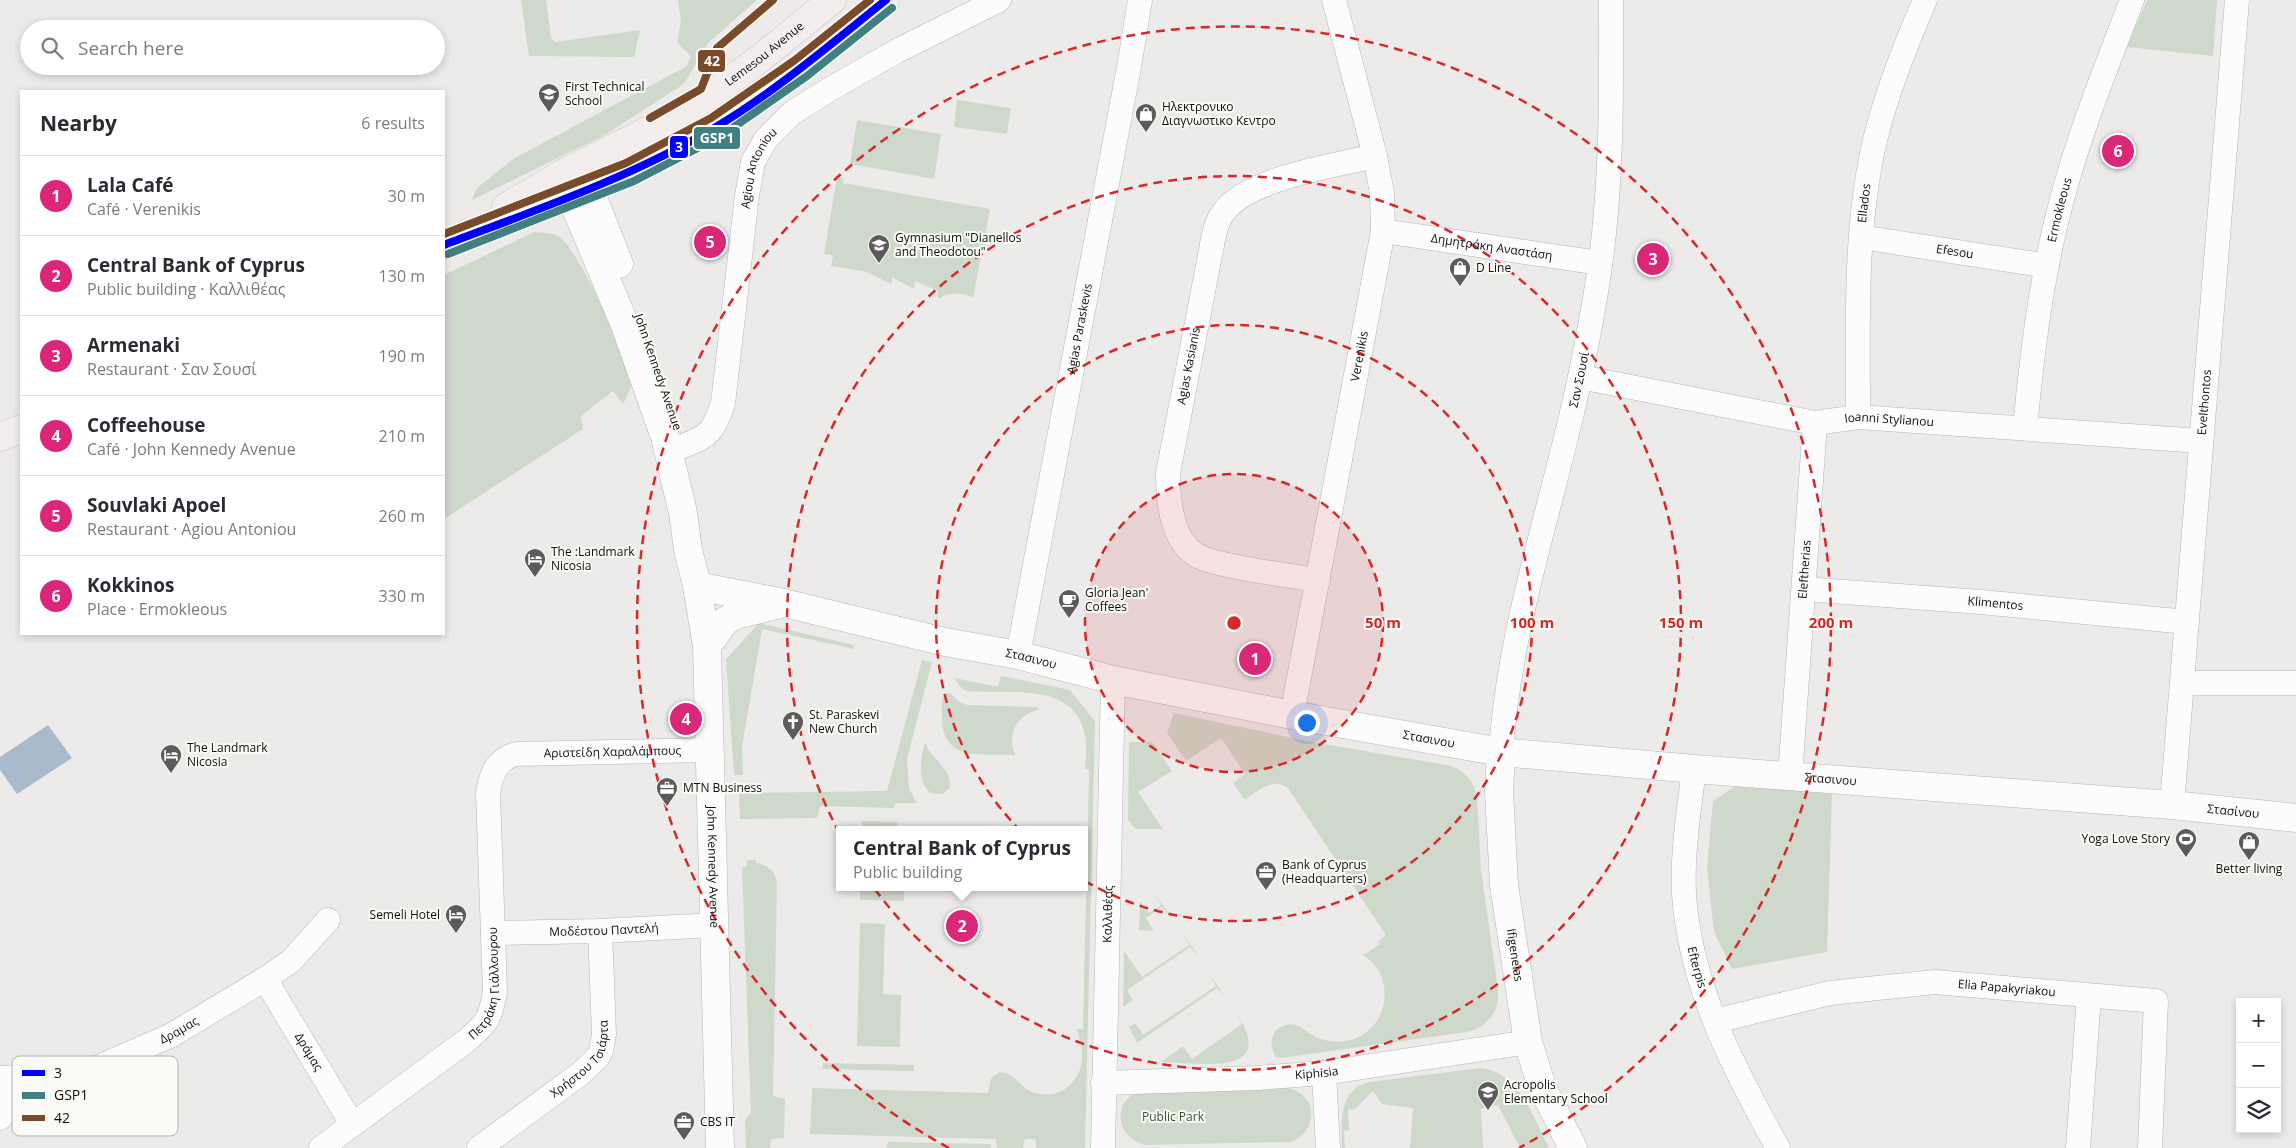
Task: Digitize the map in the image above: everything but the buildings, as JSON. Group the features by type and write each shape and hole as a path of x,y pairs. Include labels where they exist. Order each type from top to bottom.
{"main road":[{"name":"Lemesou Avenue","path":"576,181 663,123 709,96 832,0"},
{"path":"445,245 576,181 630,172 716,127 802,68 886,0"},
{"path":"0,437 20,429"}],"street":[{"name":"Agiou Antoniou","path":"683,446 706,437 716,423 723,403 747,196 753,162 766,139 792,113 832,88 897,51 999,0"},
{"name":"Agias Paraskevis","path":"1018,655 1128,76 1140,0"},
{"name":"Verenikis","path":"1292,715 1383,231 1382,194 1375,156 1334,0"},
{"name":"Σαν Σουσί","path":"1501,752 1504,704 1518,632 1580,378 1600,263 1606,211 1610,120 1611,0"},
{"name":"Ellados","path":"1858,417 1858,312 1867,186 1885,104 1899,59 1925,0"},
{"name":"Ermokleous","path":"2025,428 2032,353 2047,266 2060,208 2081,135 2132,0"},
{"name":"Evelthontos","path":"2172,805 2237,0"},
{"name":"Agias Kasianis","path":"1318,580 1218,564 1200,557 1187,547 1178,532 1168,494 1168,473 1210,252 1221,214 1230,204 1261,186 1375,156"},
{"name":"John Kennedy Avenue","path":"576,181 653,352 683,446 703,534 705,557 697,586"},
{"name":"John Kennedy Avenue","path":"576,181 665,437 683,513 688,550 697,586 707,646 716,925 720,1148"},
{"name":"Δημητράκη Αναστάση","path":"1383,231 1600,263"},
{"name":"Efesou","path":"1862,237 2047,266"},
{"name":"Ioanni Stylianou","path":"1580,378 1815,423 1858,417 2201,441"},
{"name":"Eleftherias","path":"1790,777 1815,423"},
{"name":"Στασινου","path":"697,586 784,603 945,642 1018,655 1113,680 1292,715 1501,752 1790,777 2172,805"},
{"name":"Klimentos","path":"1804,589 1981,602 2187,622"},
{"path":"707,646 725,621 736,615 784,603"},
{"name":"Καλλιθέας","path":"1102,1148 1113,680"},
{"path":"2182,683 2296,683"},
{"name":"Αριστείδη Χαραλάμπους","path":"516,754 710,750"},
{"name":"Ifigeneias","path":"1501,752 1499,801 1504,885 1528,1042 1542,1087 1573,1148"},
{"name":"Πετράκη Γιάλλουρου","path":"321,1148 466,1041 486,1024 492,1010 495,992 488,816 489,787 493,772 500,763 506,757 516,754"},
{"name":"Efterpis","path":"1694,769 1684,863 1684,894 1696,966 1715,1021 1742,1083 1778,1148"},
{"name":"Στασίνου","path":"2172,805 2296,818"},
{"name":"Δραμας","path":"125,1056 172,1036 265,979 291,961 328,920"},
{"name":"Μοδέστου Παντελή","path":"494,933 600,931 716,925"},
{"name":"Χρήστου Τσιάρτα","path":"479,1148 580,1074 598,1057 604,1034 600,931"},
{"name":"Δράμας","path":"265,979 352,1124"},
{"name":"Elia Papakyriakou","path":"1715,1021 1830,992 1936,982 2156,1001 2150,1148"},
{"path":"2078,1148 2089,996"},
{"name":"Kiphisia","path":"1103,1083 1257,1078 1324,1073 1528,1042"},
{"path":"1324,1073 1328,1148"},
{"path":"0,1118 3,1078"}],"green space":[{"path":"521,0 546,0 551,38 555,42 640,30 634,57 529,56"},
{"path":"678,0 757,0 708,43 684,84 603,136 472,200 477,188 513,159 687,66 691,56 677,42 681,22"},
{"path":"2147,0 2217,0 2213,56 2127,47"},
{"path":"957,100 1011,108 1007,134 954,127"},
{"path":"857,120 941,134 934,179 850,164"},
{"path":"837,177 843,178 843,183 990,209 973,298 955,294 938,299 938,291 915,281 914,289 892,277 891,284 867,272 831,266 833,255 824,254"},
{"path":"534,232 557,235 568,246 579,262 602,306 622,352 631,383 623,404 613,391 581,416 583,429 445,518 445,275"},
{"path":"759,623 854,645 854,649 762,629 742,747 743,775 734,775 726,659"},
{"path":"922,660 932,662 907,759 909,789 917,803 895,803 894,808 820,806 817,818 740,819 739,793 887,791"},
{"path":"1001,676 1070,690 1095,721 1085,1148 1036,1148 1035,1139 1025,1139 1023,1148 997,1148 996,1139 810,1134 812,1088 988,1093 991,1078 1000,1072 1012,1076 1032,1092 1048,1095 1062,1091 1074,1081 1078,1074 1082,1052 1076,1029 1083,1029 1086,891 1088,891 1089,770 1085,769 1085,735 1078,717 1068,705 1053,698 1019,692 966,691 960,687 955,678 998,687"},
{"path":"946,693 950,693 958,701 967,705 1038,707 1038,710 1024,716 1015,726 1012,740 1015,755 967,753 949,743 944,733 942,705"},
{"path":"1174,713 1312,742 1447,765 1463,772 1471,781 1477,798 1481,870 1498,990 1495,1011 1487,1022 1467,1032 1281,1058 1276,1057 1272,1048 1272,1038 1280,1027 1285,1025 1294,1024 1323,1040 1339,1042 1361,1036 1373,1026 1383,1008 1384,986 1377,968 1363,955 1380,944 1378,941 1386,935 1288,788 1276,784 1265,786 1245,800 1233,783 1245,774 1221,738 1186,761 1167,733"},
{"path":"925,742 928,749 945,769 950,780 950,787 943,794 931,793 923,783 921,762"},
{"path":"1129,742 1152,742 1172,771 1138,792 1163,829 1136,829 1128,820"},
{"path":"1737,785 1832,794 1827,952 1732,969 1714,932 1707,868 1713,801"},
{"path":"862,821 897,822 897,826 862,826"},
{"path":"747,860 756,860 756,863 767,867 777,882 773,1096 785,1099 784,1138 771,1139 770,1148 746,1148 745,1120 751,1113 742,867 747,867"},
{"path":"860,891 904,891 904,901 860,900"},
{"path":"1153,892 1172,918 1162,907 1146,918 1154,931 1139,930 1140,901 1149,913 1161,905"},
{"path":"860,923 885,924 883,994 901,995 900,1047 857,1046"},
{"path":"1182,932 1200,959 1190,947 1127,990 1133,1000 1123,1007 1124,951 1142,977 1189,945"},
{"path":"1209,973 1227,1000 1217,988 1137,1043 1129,1027 1135,1023 1143,1035 1216,986"},
{"path":"1235,1011 1247,1032 1248,1047 1242,1057 1230,1062 1214,1064 1161,1062 1183,1046 1192,1059 1242,1024"},
{"path":"823,1063 914,1065 914,1071 822,1069"},
{"path":"1481,1068 1506,1078 1515,1087 1531,1110 1549,1148 1520,1148 1498,1105 1481,1109 1483,1148 1410,1148 1413,1108 1382,1104 1373,1091 1355,1109 1348,1110 1349,1130 1344,1131 1345,1148 1342,1148 1342,1118 1346,1100 1351,1092 1359,1086 1369,1082"},
{"name":"Public Park","path":"1289,1088 1299,1092 1306,1098 1311,1114 1310,1123 1306,1131 1290,1142 1144,1145 1129,1136 1121,1122 1123,1106 1127,1099 1135,1093"},
{"path":"888,1142 990,1144 991,1148 886,1148"}],"water":[{"path":"48,725 72,758 17,794 0,770 0,757"}],"transit line":[{"name":"42","path":"650,118 701,89 717,48 773,0"},
{"name":"42","path":"445,234 626,163 711,118 795,60 870,0"},
{"name":"3","path":"445,245 616,178 716,127 760,98 803,66 886,0"},
{"name":"GSP1","path":"448,254 634,181 721,136 807,76 892,8"}],"place":[{"name":"First Technical School","path":"549,113"},
{"name":"Ηλεκτρονικο Διαγνωστικο Κεντρο","path":"1146,133"},
{"name":"Kokkinos","path":"2118,151"},
{"name":"Souvlaki Apoel","path":"710,242"},
{"name":"Armenaki","path":"1653,259"},
{"name":"Gymnasium \"Dianellos and Theodotou\"","path":"879,264"},
{"name":"D Line","path":"1460,287"},
{"name":"The :Landmark Nicosia","path":"535,578"},
{"name":"Gloria Jean' Coffees","path":"1069,619"},
{"name":"Lala Café","path":"1255,659"},
{"name":"Coffeehouse","path":"686,719"},
{"name":"St. Paraskevi New Church","path":"793,741"},
{"name":"The Landmark Nicosia","path":"171,774"},
{"name":"MTN Business","path":"667,807"},
{"name":"Yoga Love Story","path":"2186,858"},
{"name":"Better living","path":"2249,861"},
{"name":"Bank of Cyprus (Headquarters)","path":"1266,891"},
{"name":"Central Bank of Cyprus","path":"962,926"},
{"name":"Semeli Hotel","path":"456,934"},
{"name":"Acropolis Elementary School","path":"1488,1111"},
{"name":"CBS IT","path":"684,1141"}]}
